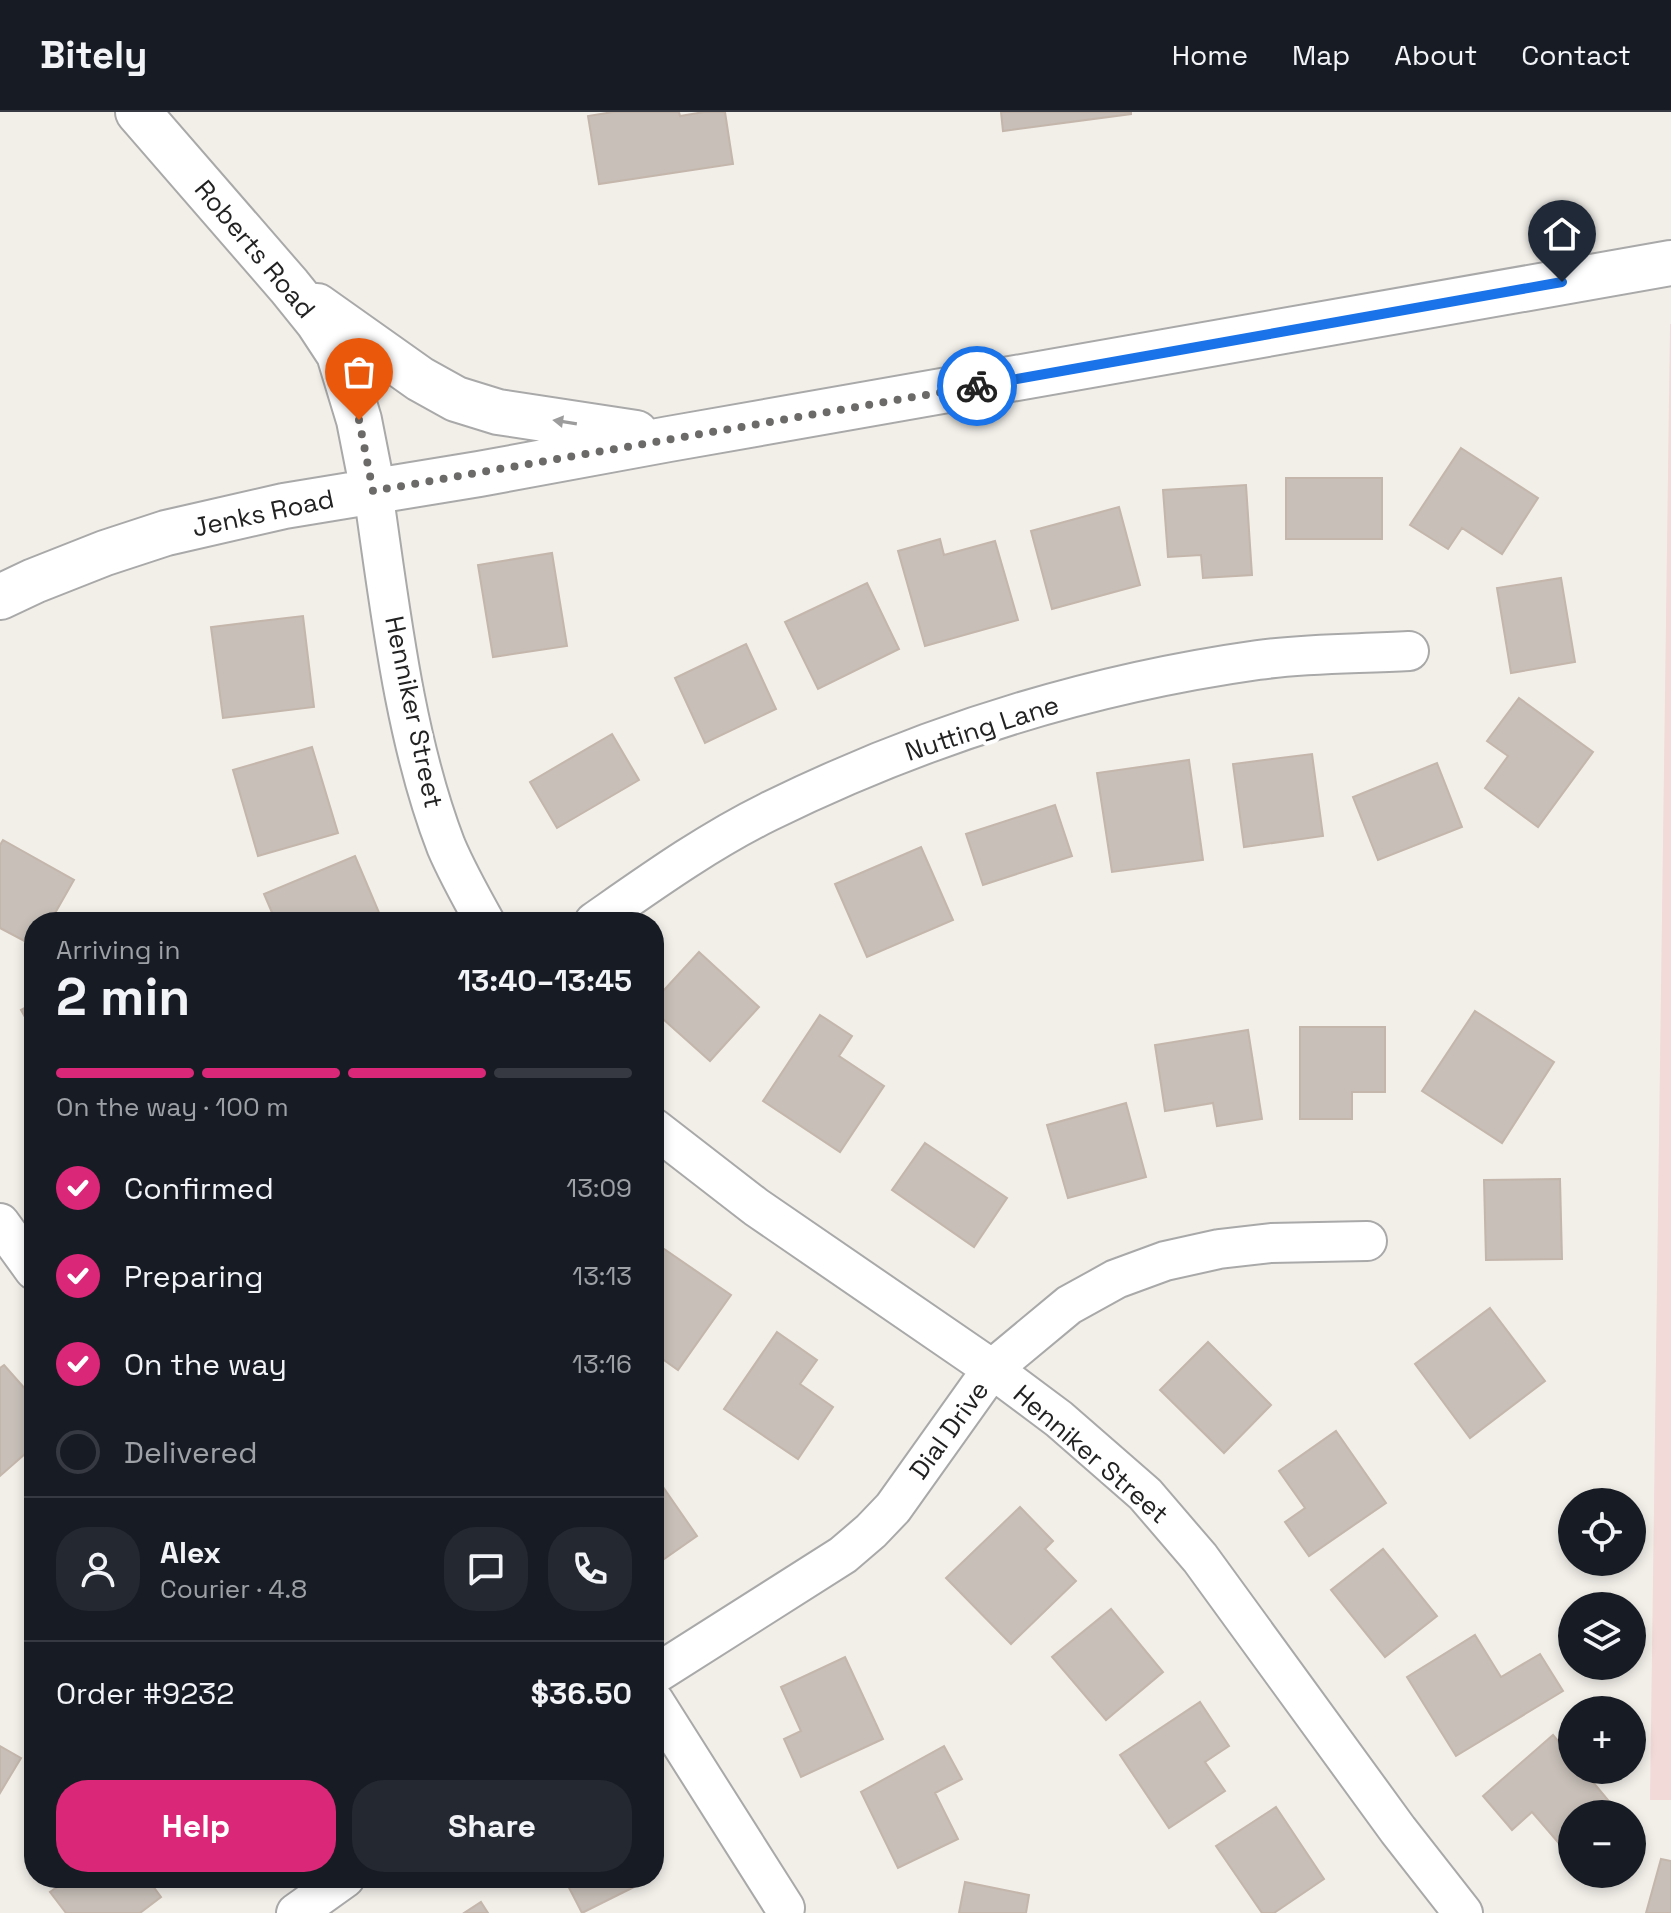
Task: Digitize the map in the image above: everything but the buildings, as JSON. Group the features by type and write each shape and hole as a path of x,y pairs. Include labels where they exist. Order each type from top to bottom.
{"street":[{"name":"Roberts Road","path":"138,112 289,286 339,354 356,408 373,491"},
{"name":"Jenks Road","path":"0,597 105,553 166,533 284,506 1671,263"},
{"path":"289,286 420,379 456,399 498,412 669,439"},
{"name":"Henniker Street","path":"373,491 402,674 429,797 447,848 479,912"},
{"name":"Nutting Lane","path":"608,912 673,867 766,813 854,772 953,734 1046,704 1158,678 1260,660 1409,651"},
{"name":"Henniker Street","path":"664,1136 756,1207 992,1369 1069,1428 1145,1494 1171,1523 1463,1913"},
{"path":"0,1223 24,1256"},
{"name":"Dial Drive","path":"664,1669 843,1555 871,1531 893,1508 992,1369 1069,1305 1116,1279 1165,1261 1219,1249 1271,1243 1367,1241"},
{"path":"664,1717 785,1908"},
{"path":"296,1913 331,1888"}],"shaded area":[{"path":"1670,324 1671,1800 1650,1800"}],"way so far":[{"path":"359,420 373,491 977,386"}],"route":[{"path":"977,386 1562,282"}]}
